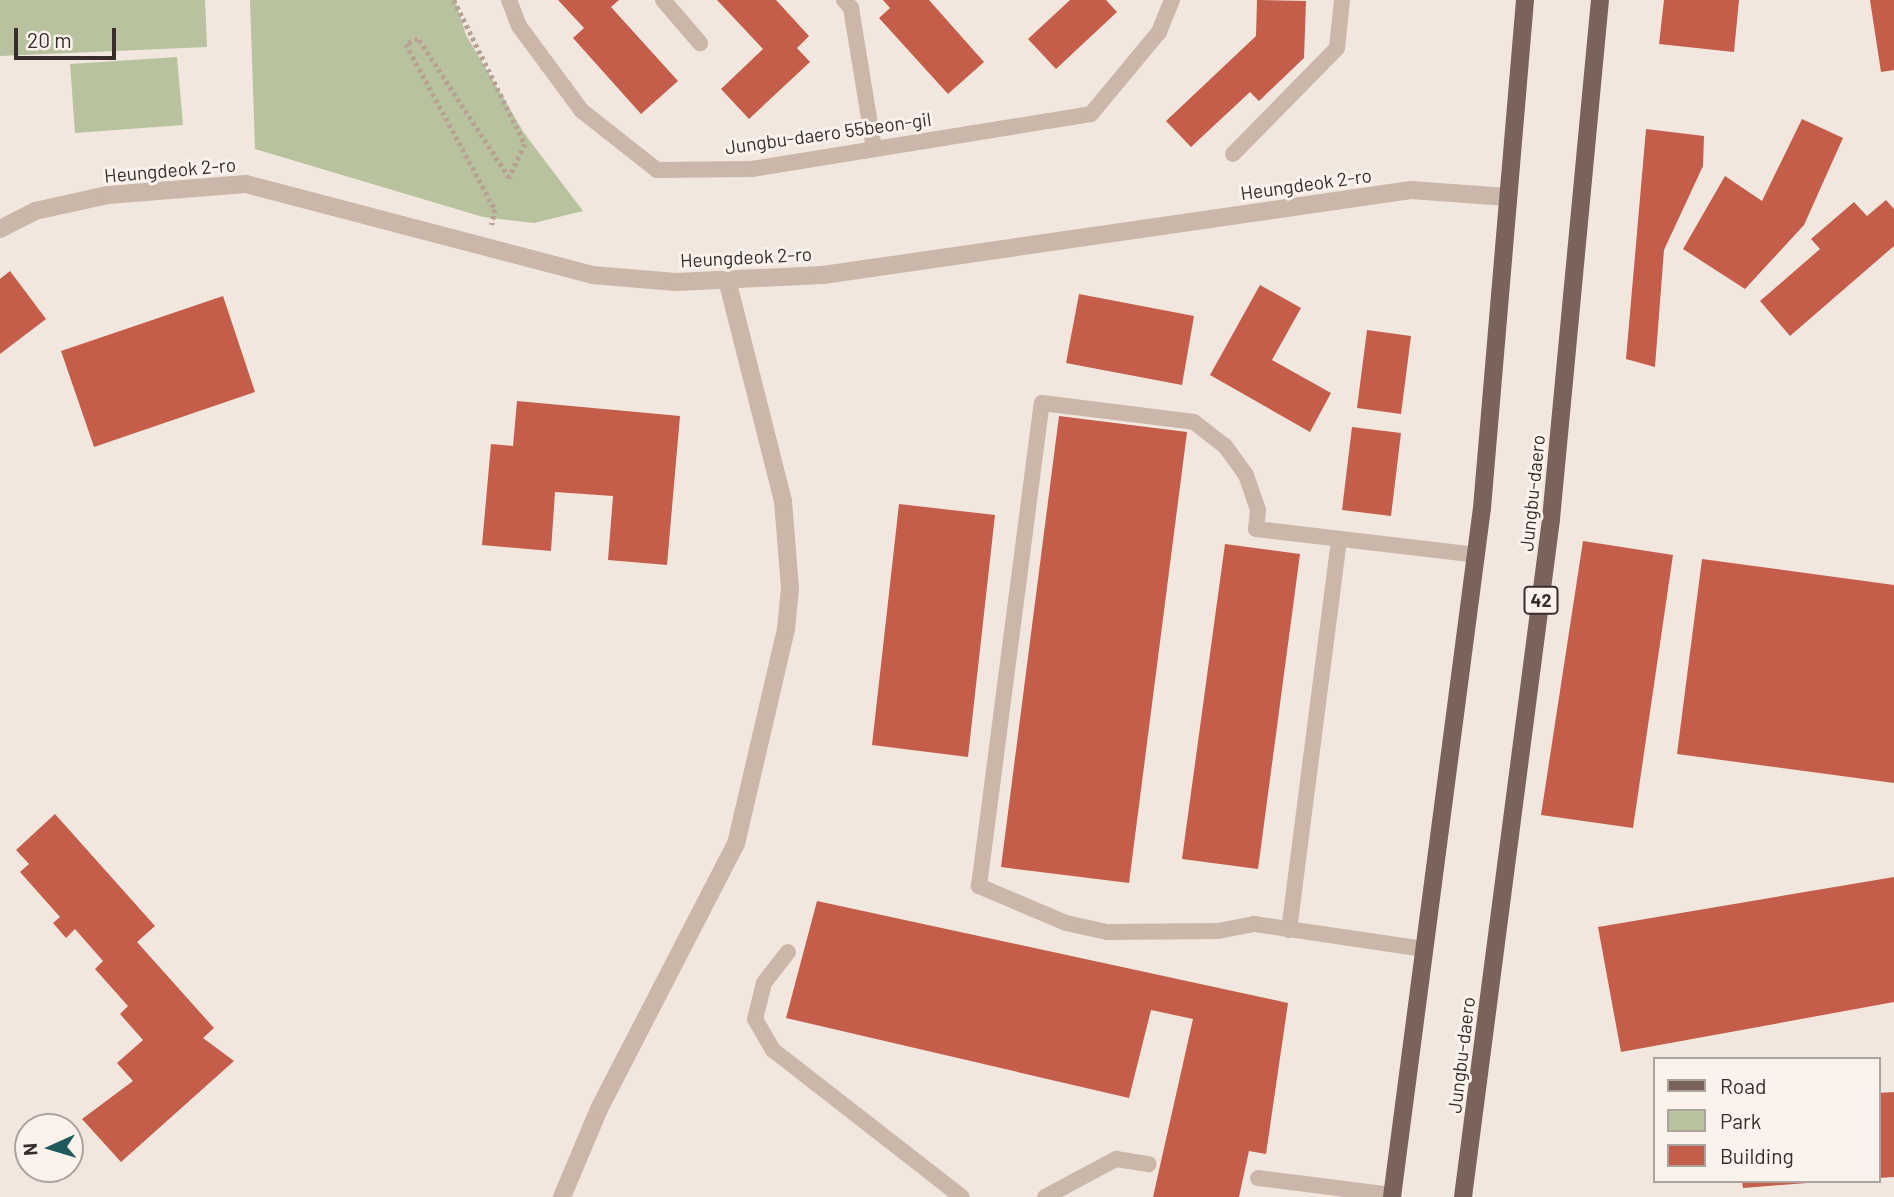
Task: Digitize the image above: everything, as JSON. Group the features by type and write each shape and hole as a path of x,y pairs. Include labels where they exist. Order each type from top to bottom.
{"main road":[{"path":"1392,1196 1475,555 1525,0"},
{"name":"Jungbu-daero","path":"1463,1197 1551,519 1600,0"}],"street":[{"name":"Heungdeok 2-ro","path":"0,229 35,211 108,195 246,184 592,275 727,280 823,275 1411,190 1507,197"},
{"path":"562,1197 598,1109 736,844 786,629 790,588 783,501 727,280"}],"lane":[{"name":"Jungbu-daero 55beon-gil","path":"509,0 519,26 582,111 657,170 752,169 1091,114 1159,32 1172,0"},
{"path":"663,0 699,43"},
{"path":"844,0 851,8 874,149"},
{"path":"1233,154 1337,48 1342,0"},
{"path":"1424,949 1254,924 1218,931 1107,932 1066,923 979,886 1042,403 1194,422 1225,446 1246,475 1258,510 1256,529 1475,555"},
{"path":"1289,930 1339,539"},
{"path":"788,952 764,983 755,1019 773,1050 962,1197"},
{"path":"1045,1197 1116,1160 1149,1164"},
{"path":"1258,1178 1392,1196"}],"path":[{"path":"454,0 526,144 509,178 418,39 406,44 495,209"}],"green space":[{"path":"0,0 205,0 207,47 0,56"},
{"path":"250,0 455,0 466,35 524,133 583,211 534,223 483,217 255,149"},
{"path":"177,57 183,125 75,133 70,64"}],"building":[{"path":"558,0 619,0 611,7 678,81 641,114 573,38 584,28"},
{"path":"717,0 776,0 809,36 797,48 810,62 749,119 721,89 763,49"},
{"path":"883,0 929,0 984,62 948,94 879,18 890,8"},
{"path":"1070,0 1106,0 1117,12 1056,69 1028,39"},
{"path":"1257,0 1306,1 1304,58 1259,101 1250,92 1191,147 1166,121 1256,36"},
{"path":"1664,0 1739,0 1734,52 1659,44"},
{"path":"1870,0 1894,0 1894,70 1881,72"},
{"path":"1802,119 1843,138 1804,225 1745,289 1683,249 1725,176 1762,201"},
{"path":"1646,129 1704,136 1703,166 1664,250 1655,367 1626,359"},
{"path":"1886,200 1894,209 1894,246 1790,336 1760,301 1820,249 1811,239 1854,202 1867,216"},
{"path":"10,271 46,319 0,354 0,279"},
{"path":"1260,285 1301,308 1272,360 1331,393 1310,432 1210,375"},
{"path":"1079,294 1194,316 1182,385 1066,363"},
{"path":"223,296 255,392 94,447 61,351"},
{"path":"1367,330 1411,336 1401,414 1357,408"},
{"path":"517,401 680,416 667,565 608,560 613,496 555,492 551,551 482,545 491,444 513,446"},
{"path":"1059,416 1187,432 1129,883 1001,867"},
{"path":"1352,427 1401,433 1391,516 1342,510"},
{"path":"899,504 995,515 968,757 872,745"},
{"path":"1583,541 1673,555 1633,828 1541,815"},
{"path":"1225,544 1300,554 1258,869 1182,859"},
{"path":"1702,559 1894,585 1894,783 1677,754"},
{"path":"55,814 155,926 137,942 214,1028 203,1038 234,1061 121,1162 84,1121 84,1118 133,1081 117,1063 143,1040 120,1014 128,1006 95,969 103,961 75,929 66,938 53,923 60,917 20,872 29,864 16,850"},
{"path":"1894,877 1894,1002 1621,1052 1598,927"},
{"path":"817,901 1288,1003 1266,1154 1249,1151 1239,1197 1153,1197 1193,1019 1151,1010 1129,1098 786,1018"},
{"path":"1894,1092 1894,1177 1880,1178 1880,1093"},
{"path":"1742,1183 1807,1183 1743,1188"}]}
